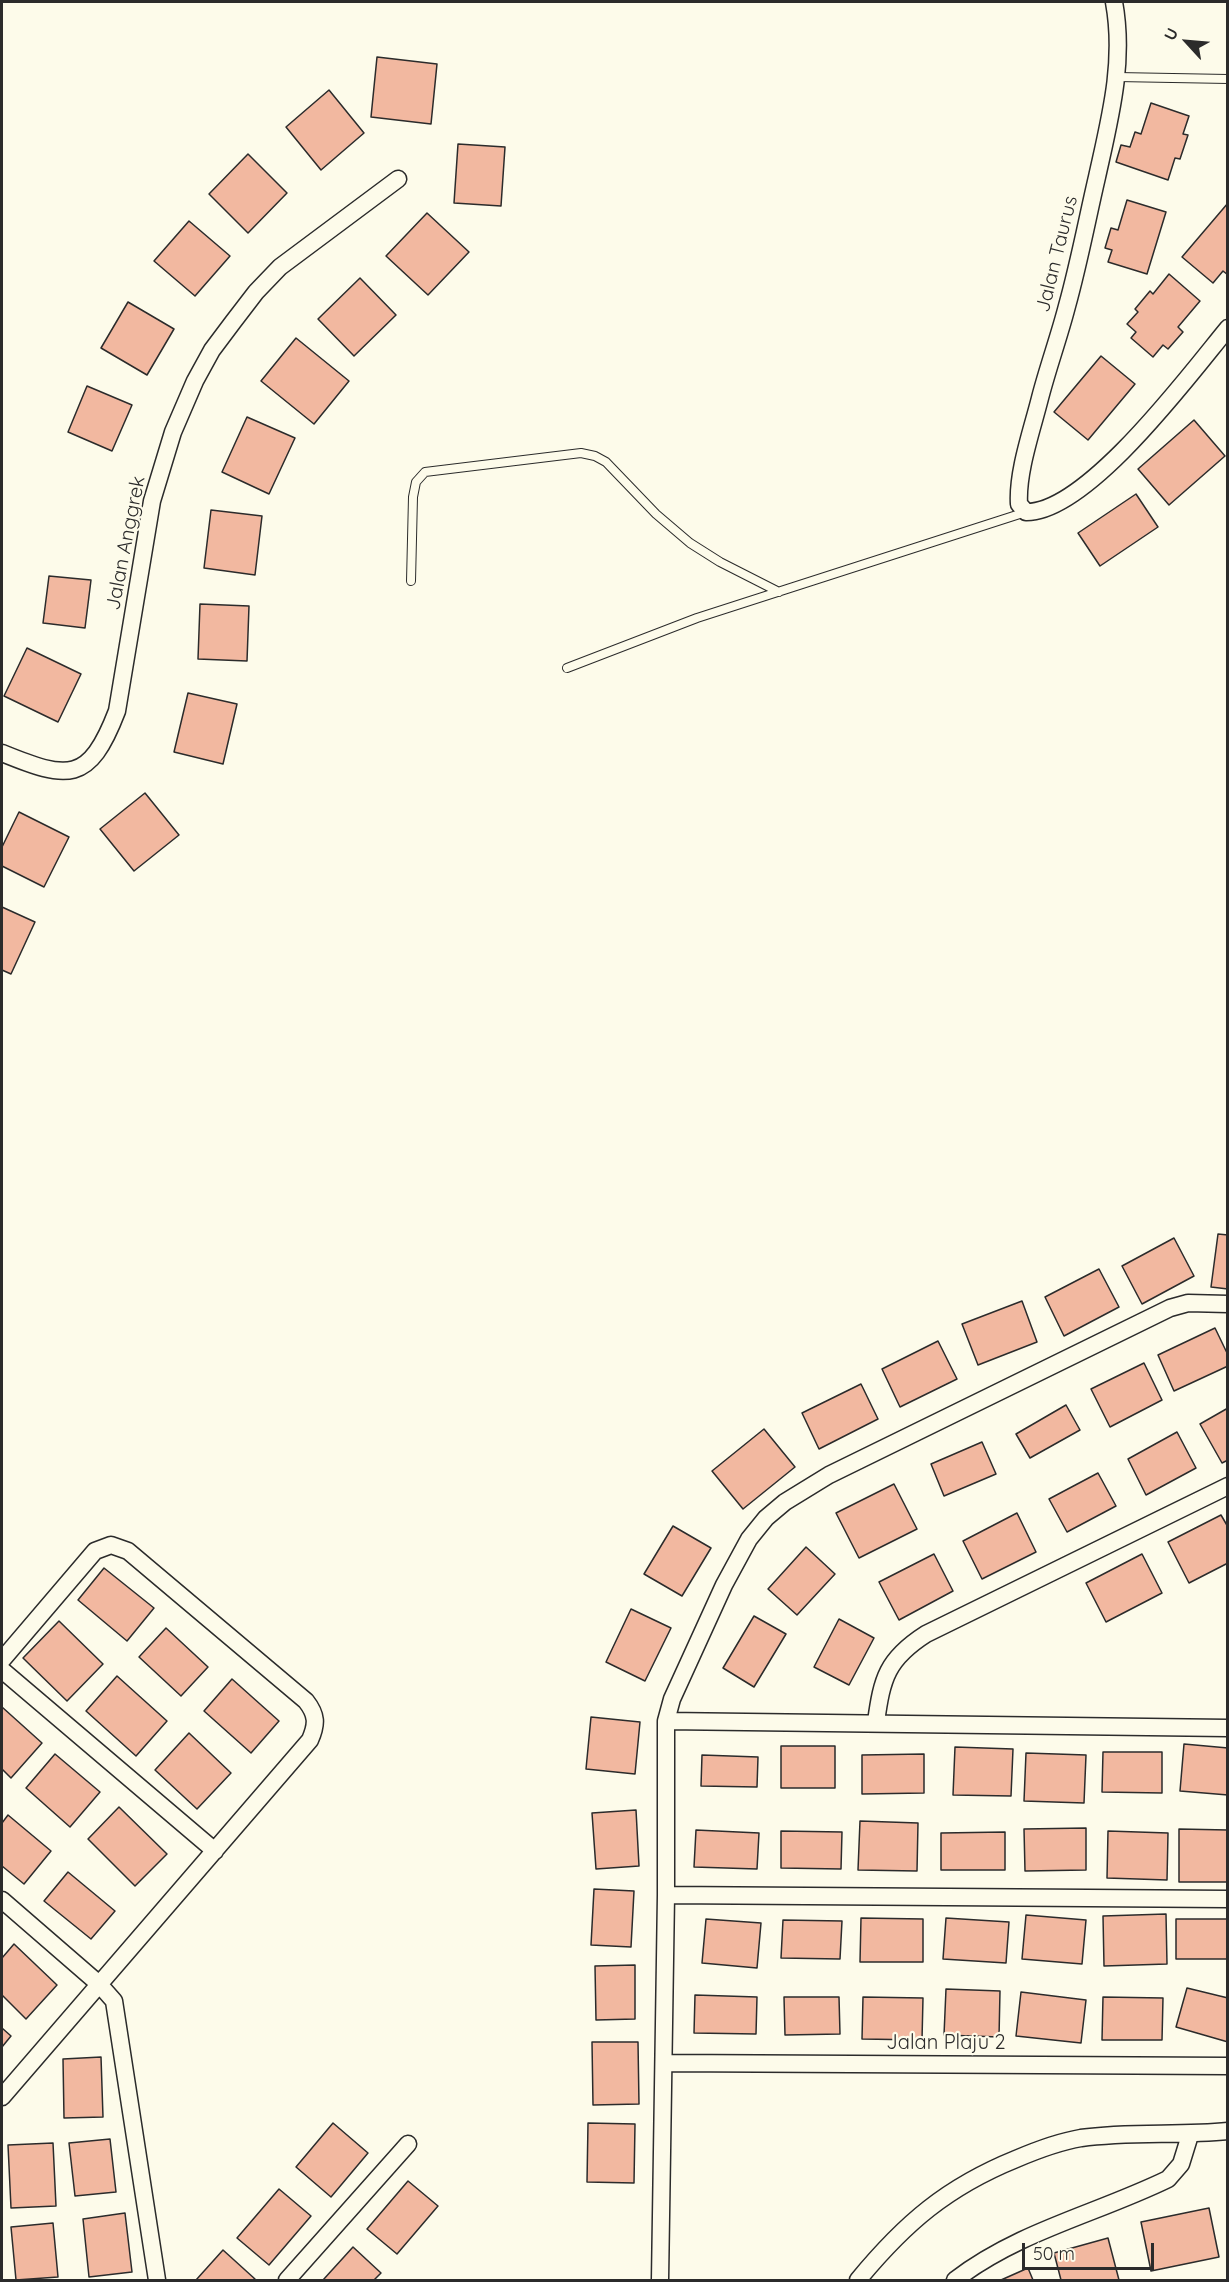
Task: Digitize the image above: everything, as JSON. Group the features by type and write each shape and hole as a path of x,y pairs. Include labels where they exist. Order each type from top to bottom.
{"street":[{"name":"Jalan Taurus","path":"1026,512 1019,504 1018,494 1022,474 1046,373 1067,306 1107,134 1117,77 1119,30 1114,2"},
{"name":"Jalan Anggrek","path":"2,753 44,770 72,772 84,766 104,743 117,711 152,501 173,432 195,381 212,351 233,322 256,292 280,267 398,179"},
{"path":"1026,512 1050,508 1104,468 1146,428 1227,328"},
{"path":"660,2280 666,1895 666,1721 672,1699 735,1561 766,1518 785,1502 829,1474 1170,1308 1188,1303 1227,1304"},
{"path":"876,1722 881,1687 888,1670 912,1643 926,1634 1227,1486"},
{"path":"2,1660 95,1551 111,1545 128,1551 306,1701 316,1719 316,1728 310,1740 2,2097"},
{"path":"2,1670 214,1851"},
{"path":"666,1721 1227,1728"},
{"path":"666,1895 1227,1899"},
{"path":"2,1900 111,1996 116,2010 157,2280"},
{"name":"Jalan Plaju 2","path":"664,2063 1227,2066"},
{"path":"858,2280 884,2250 930,2206 977,2175 1044,2147 1080,2139 1136,2134 1190,2135 1227,2131"},
{"path":"955,2280 994,2254 1026,2237 1168,2180 1181,2164 1190,2135"},
{"path":"287,2280 408,2144"}],"lane":[{"path":"1117,77 1227,79"},
{"path":"411,581 413,497 416,482 425,472 581,453 595,456 606,462 656,514 690,543 720,562 779,592"},
{"path":"567,668 697,618 1026,512"}],"building":[{"path":"377,57 437,64 431,124 371,117"},
{"path":"329,90 364,133 321,170 286,127"},
{"path":"1151,103 1189,116 1183,134 1188,135 1180,159 1175,158 1168,180 1116,162 1121,145 1130,147 1135,132 1141,134"},
{"path":"458,144 505,147 501,206 454,203"},
{"path":"248,154 287,193 248,233 209,194"},
{"path":"1127,200 1166,212 1147,274 1108,262 1112,250 1105,248 1111,228 1118,230"},
{"path":"1228,203 1228,275 1223,271 1213,283 1182,257"},
{"path":"427,213 469,252 428,295 386,256"},
{"path":"189,221 230,256 195,296 154,261"},
{"path":"1169,274 1200,301 1178,327 1183,332 1168,349 1163,345 1153,357 1131,338 1136,332 1127,324 1138,312 1135,309 1150,291 1153,294"},
{"path":"360,278 396,315 354,356 318,319"},
{"path":"128,302 174,329 147,375 101,348"},
{"path":"296,338 349,381 314,424 261,381"},
{"path":"1101,356 1135,384 1088,440 1054,412"},
{"path":"87,386 132,405 112,451 68,432"},
{"path":"247,417 295,438 269,494 222,472"},
{"path":"1194,420 1225,456 1169,505 1138,469"},
{"path":"1136,494 1158,527 1100,566 1078,533"},
{"path":"211,510 262,516 255,575 204,568"},
{"path":"49,576 91,580 85,628 43,623"},
{"path":"200,604 249,606 247,661 198,659"},
{"path":"27,648 81,674 58,722 4,696"},
{"path":"188,693 237,704 223,764 174,752"},
{"path":"145,793 179,835 134,871 100,829"},
{"path":"19,812 69,837 44,887 2,866 2,847"},
{"path":"2,907 35,922 11,974 2,970"},
{"path":"1218,1234 1228,1235 1228,1289 1211,1287"},
{"path":"1174,1238 1194,1276 1142,1304 1122,1266"},
{"path":"1099,1269 1119,1307 1064,1336 1045,1297"},
{"path":"1022,1301 1037,1342 978,1365 962,1324"},
{"path":"1215,1328 1228,1355 1228,1366 1174,1391 1158,1355"},
{"path":"938,1341 957,1379 900,1407 882,1369"},
{"path":"1144,1363 1162,1400 1110,1427 1091,1389"},
{"path":"861,1384 878,1419 819,1449 802,1413"},
{"path":"1066,1405 1080,1430 1030,1458 1016,1434"},
{"path":"1228,1408 1228,1460 1222,1463 1200,1424"},
{"path":"764,1429 795,1467 743,1509 712,1471"},
{"path":"1177,1432 1196,1468 1146,1495 1128,1459"},
{"path":"982,1442 996,1474 944,1496 931,1464"},
{"path":"1098,1473 1116,1506 1067,1532 1049,1499"},
{"path":"894,1484 917,1529 859,1558 836,1513"},
{"path":"1017,1513 1036,1552 982,1579 963,1541"},
{"path":"1221,1515 1228,1527 1228,1563 1189,1583 1168,1542"},
{"path":"673,1526 711,1548 682,1596 644,1574"},
{"path":"806,1547 835,1574 797,1615 768,1589"},
{"path":"934,1554 953,1591 899,1620 879,1582"},
{"path":"1142,1554 1162,1593 1106,1622 1086,1583"},
{"path":"104,1568 154,1608 127,1641 78,1600"},
{"path":"631,1609 671,1628 645,1681 606,1662"},
{"path":"754,1616 786,1634 754,1687 723,1668"},
{"path":"839,1619 874,1638 849,1685 814,1667"},
{"path":"59,1621 103,1664 67,1701 23,1658"},
{"path":"166,1628 208,1667 181,1696 139,1657"},
{"path":"117,1676 167,1721 136,1756 86,1711"},
{"path":"232,1679 279,1721 251,1753 204,1711"},
{"path":"2,1707 42,1743 11,1778 2,1769"},
{"path":"591,1717 640,1722 635,1774 586,1769"},
{"path":"189,1733 231,1773 197,1809 155,1770"},
{"path":"1184,1744 1228,1748 1228,1795 1180,1791"},
{"path":"781,1746 835,1746 835,1788 781,1788"},
{"path":"955,1747 1013,1749 1011,1796 953,1795"},
{"path":"1103,1752 1162,1752 1162,1793 1102,1792"},
{"path":"1026,1753 1086,1755 1084,1803 1024,1801"},
{"path":"55,1754 100,1792 70,1827 26,1788"},
{"path":"924,1754 924,1793 862,1794 862,1755"},
{"path":"702,1755 758,1757 757,1787 701,1786"},
{"path":"119,1807 167,1854 135,1886 88,1839"},
{"path":"636,1810 639,1866 596,1869 592,1813"},
{"path":"8,1815 51,1851 24,1884 2,1866 2,1823"},
{"path":"860,1821 918,1823 917,1871 858,1870"},
{"path":"1086,1828 1086,1870 1025,1871 1024,1829"},
{"path":"1179,1829 1228,1830 1228,1882 1179,1882"},
{"path":"696,1830 759,1833 757,1869 694,1867"},
{"path":"781,1831 842,1832 841,1869 781,1868"},
{"path":"1108,1831 1168,1833 1167,1880 1107,1878"},
{"path":"1005,1832 1005,1870 941,1870 941,1833"},
{"path":"68,1872 115,1911 91,1939 44,1901"},
{"path":"594,1889 634,1891 631,1947 591,1945"},
{"path":"1166,1914 1167,1964 1104,1966 1103,1916"},
{"path":"1026,1915 1086,1920 1082,1964 1022,1959"},
{"path":"861,1918 923,1919 923,1962 860,1962"},
{"path":"946,1918 1009,1922 1006,1963 943,1959"},
{"path":"706,1919 761,1923 757,1968 702,1963"},
{"path":"1176,1919 1228,1919 1228,1959 1176,1959"},
{"path":"783,1920 842,1921 840,1959 781,1958"},
{"path":"14,1944 57,1985 26,2019 2,1995 2,1958"},
{"path":"635,1965 635,2019 596,2020 595,1966"},
{"path":"1187,1988 1228,1998 1228,2042 1176,2027"},
{"path":"946,1989 1000,1991 999,2037 944,2035"},
{"path":"1021,1992 1086,2000 1081,2043 1016,2036"},
{"path":"695,1995 757,1997 756,2034 694,2033"},
{"path":"784,1997 839,1997 840,2034 785,2035"},
{"path":"863,1997 923,1998 922,2040 862,2039"},
{"path":"1103,1997 1163,1998 1162,2040 1102,2040"},
{"path":"2,2028 11,2036 2,2047"},
{"path":"592,2042 638,2042 639,2104 593,2105"},
{"path":"101,2057 103,2117 64,2118 63,2059"},
{"path":"333,2123 368,2153 331,2197 296,2167"},
{"path":"588,2123 635,2124 634,2183 587,2182"},
{"path":"110,2139 116,2192 75,2196 69,2143"},
{"path":"53,2143 56,2206 11,2208 8,2145"},
{"path":"408,2181 438,2206 397,2254 367,2229"},
{"path":"279,2189 311,2216 269,2265 237,2238"},
{"path":"1209,2208 1219,2257 1151,2271 1141,2222"},
{"path":"125,2213 132,2272 89,2277 83,2219"},
{"path":"53,2223 58,2277 16,2280 11,2227"},
{"path":"1108,2238 1119,2280 1061,2280 1054,2253"},
{"path":"353,2247 381,2273 374,2280 323,2280"},
{"path":"223,2250 255,2279 196,2280"},
{"path":"1028,2268 1033,2280 1001,2280"}]}
